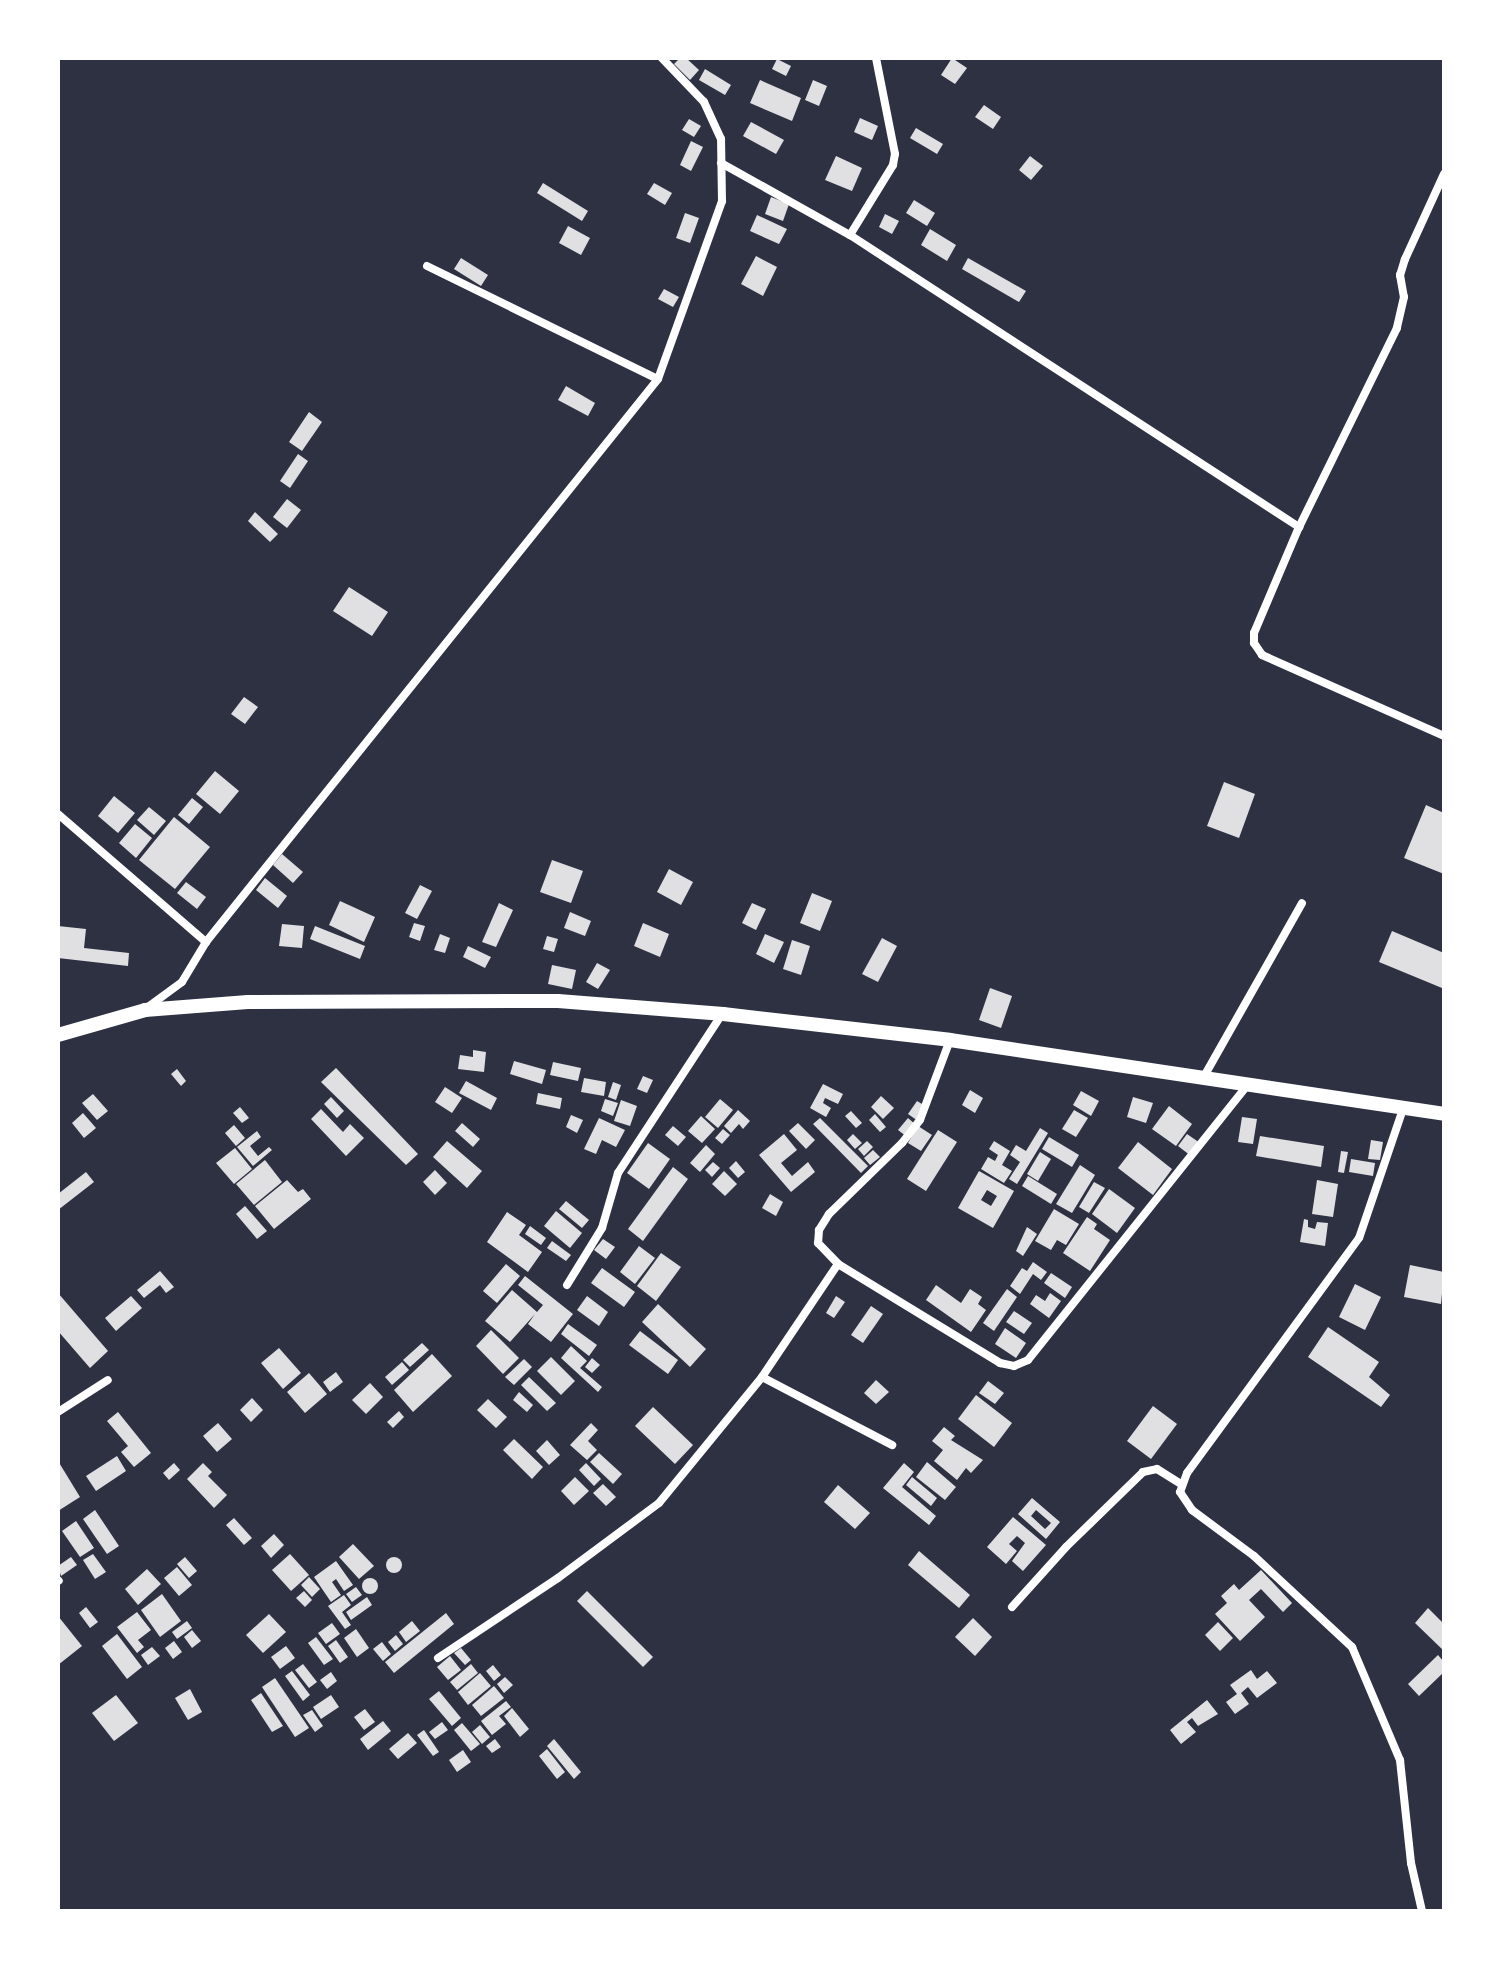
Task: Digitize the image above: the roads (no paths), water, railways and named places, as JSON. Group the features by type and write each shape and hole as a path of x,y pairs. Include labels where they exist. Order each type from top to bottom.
{"main road":[{"path":"58,1035 145,1010 248,1002 389,999 558,1001 723,1014 950,1040 1202,1081 1444,1114"}],"street":[{"path":"145,1010 182,982 206,942 658,379 722,201 721,139 704,102 662,58"},
{"path":"850,235 893,165 895,154 876,58"},
{"path":"721,163 850,235 1299,527"},
{"path":"1444,174 1400,275 1404,297 1397,328 1299,527 1254,633 1255,649 1444,736"},
{"path":"427,266 658,379"},
{"path":"58,814 206,942"},
{"path":"1202,1081 1302,903"},
{"path":"567,1285 602,1228 618,1173 723,1014"},
{"path":"950,1040 920,1120 902,1143 829,1214 819,1230 818,1243 838,1264 1000,1363 1014,1366 1028,1360 1246,1087"},
{"path":"1403,1109 1359,1238 1181,1484 1183,1498 1192,1510 1254,1556 1352,1647 1400,1760 1411,1863 1422,1911"},
{"path":"438,1658 558,1578 659,1503 762,1377 838,1264"},
{"path":"762,1377 892,1445"},
{"path":"58,1412 108,1380"},
{"path":"1012,1607 1066,1547 1143,1472 1157,1469 1181,1484"}]}
